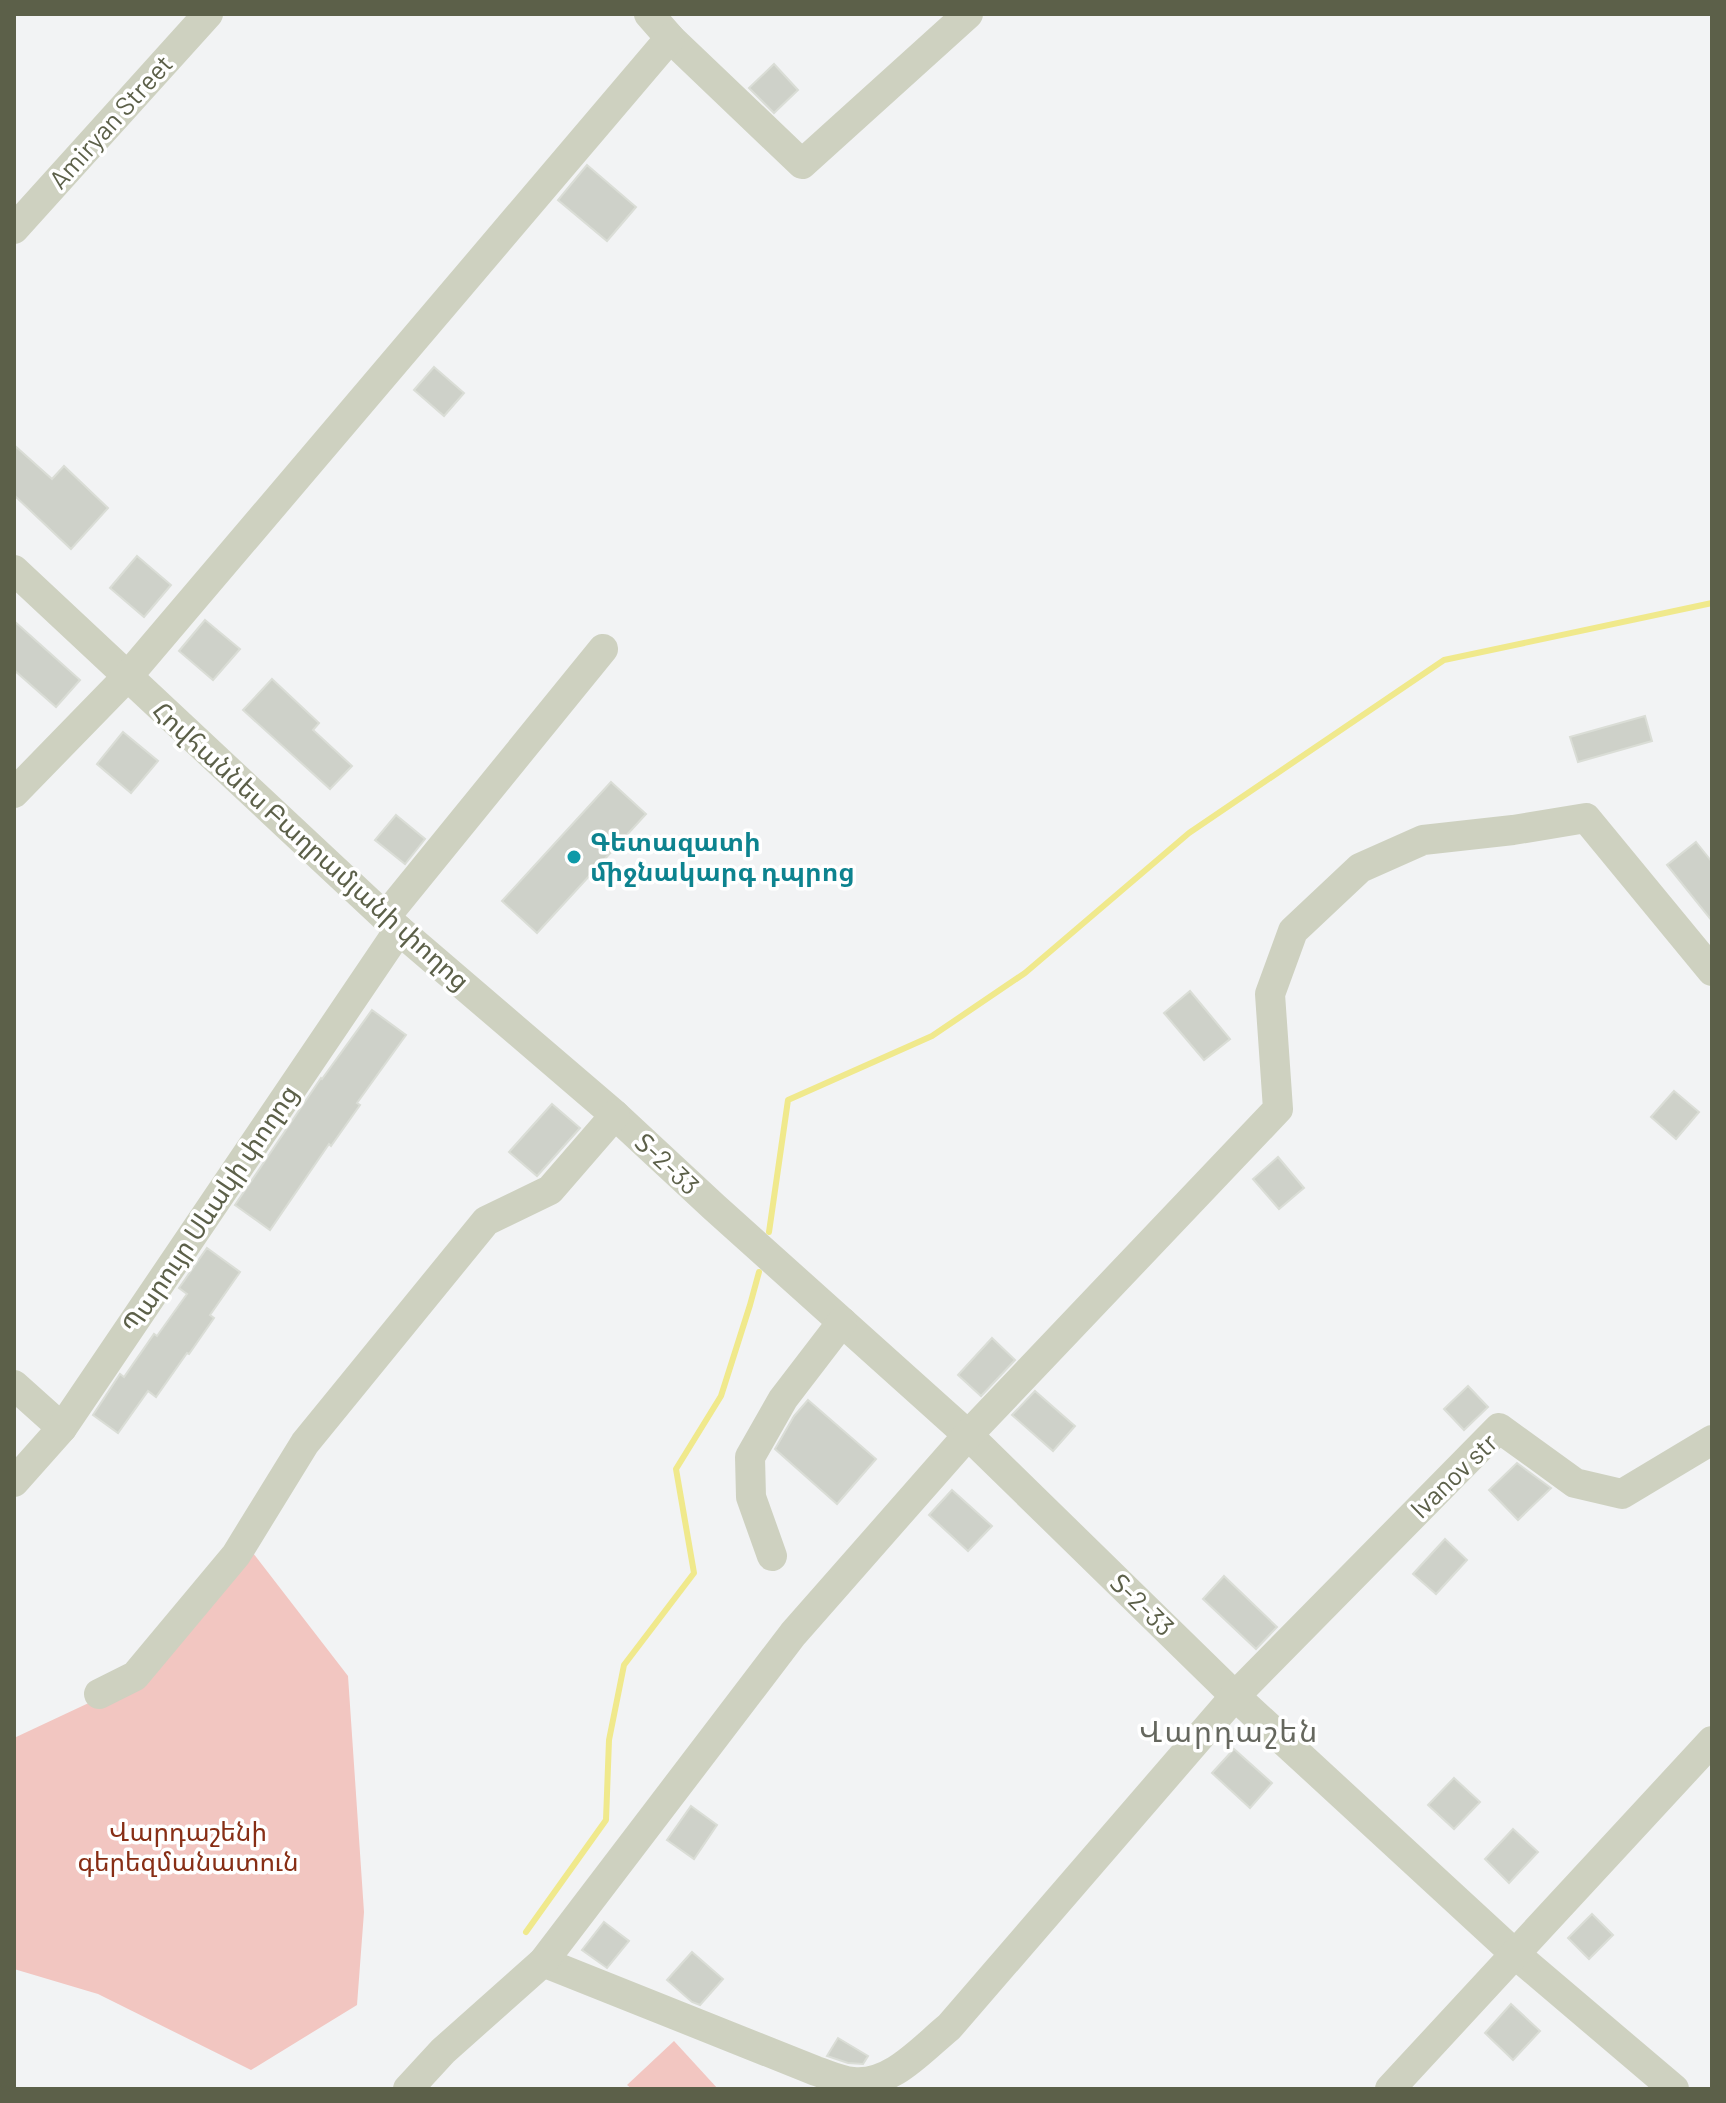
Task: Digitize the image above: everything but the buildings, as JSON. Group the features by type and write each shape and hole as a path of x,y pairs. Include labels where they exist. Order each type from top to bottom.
{"street":[{"name":"Amiryan Street","path":"14,229 208,14"},
{"path":"649,14 670,38 802,164 968,14"},
{"path":"14,793 127,677 670,38"},
{"name":"Հովհաննես Բաղրամյանի փողոց","path":"14,570 392,923 615,1115"},
{"name":"Պարույր Սևակի փողոց","path":"14,1482 62,1428 392,923 603,649"},
{"path":"408,2089 443,2051 543,1962 793,1634 968,1435 1278,1109 1270,994 1293,931 1360,868 1423,840 1586,818 1712,971"},
{"path":"99,1694 135,1676 236,1555 305,1443 486,1221 550,1190 615,1115"},
{"name":"Տ-2-33","path":"615,1115 968,1435 1235,1696 1515,1954 1674,2089"},
{"path":"772,1556 751,1497 750,1457 783,1399 842,1322"},
{"path":"14,1385 62,1428"},
{"name":"Ivanov str","path":"1235,1696 1499,1428 1575,1483 1622,1494 1709,1447"},
{"path":"543,1962 816,2071 845,2087 874,2081 898,2070 949,2027 1235,1696"},
{"path":"1390,2089 1712,1741"}],"green space":[{"name":"Վարդաշենի գերեզմանատուն","path":"253,1553 348,1676 364,1912 357,2005 251,2070 98,1994 14,1969 14,1738 110,1693"},
{"path":"674,2041 718,2089 632,2089 627,2085"}],"waterway":[{"path":"769,1232 788,1100 932,1036 1025,973 1189,833 1444,660 1712,603"},
{"path":"526,1932 606,1820 609,1740 624,1665 694,1573 676,1469 721,1396 759,1272"}],"place":[{"name":"Գետազատի միջնակարգ դպրոց","path":"574,857"}],"district":[{"name":"Վարդաշեն","path":"1229,1732"}]}
